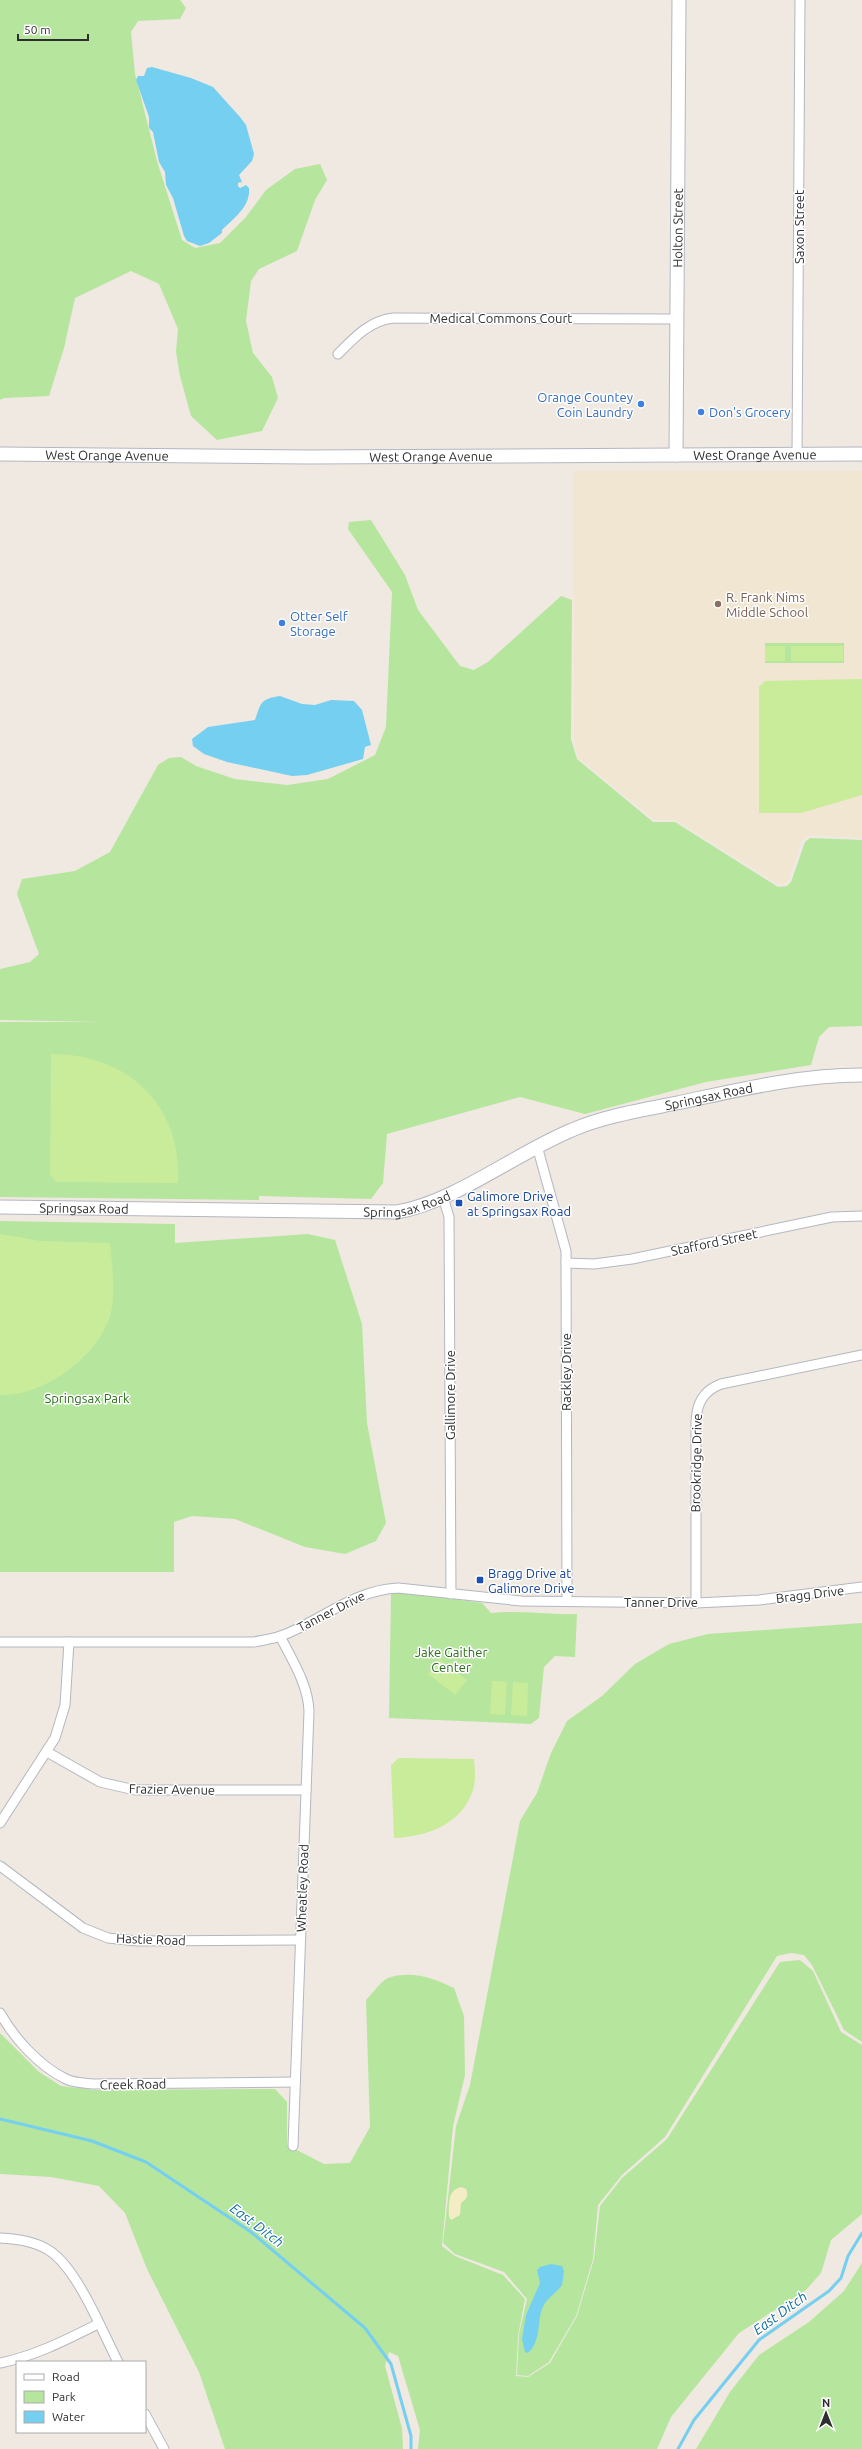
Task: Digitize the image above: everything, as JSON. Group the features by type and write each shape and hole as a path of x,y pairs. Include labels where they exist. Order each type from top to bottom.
{"street":[{"name":"Holton Street","path":"676,455 679,0"},
{"name":"Saxon Street","path":"797,455 800,0"},
{"name":"Medical Commons Court","path":"338,354 361,332 376,323 393,318 677,319"},
{"name":"West Orange Avenue","path":"0,454 308,457 862,454"},
{"name":"Springsax Road","path":"0,1208 367,1213 412,1210 443,1197 537,1146 573,1129 648,1109 768,1084 811,1077 862,1075"},
{"name":"Rackley Drive","path":"537,1146 566,1251 566,1601"},
{"name":"Gallimore Drive","path":"443,1197 449,1217 451,1594"},
{"name":"Stafford Street","path":"566,1263 594,1264 632,1259 832,1217 862,1216"},
{"name":"Brookridge Drive","path":"696,1603 696,1421 698,1404 702,1397 713,1387 721,1384 862,1355"},
{"name":"Bragg Drive","path":"759,1600 862,1587"},
{"name":"Tanner Drive","path":"0,1642 244,1643 280,1636 356,1597 382,1589 521,1601 696,1603 759,1600"},
{"name":"Wheatley Road","path":"280,1636 304,1682 308,1697 293,2146"},
{"path":"0,1823 55,1738 65,1705 68,1642"},
{"name":"Frazier Avenue","path":"47,1752 100,1782 135,1790 306,1790"},
{"name":"Hastie Road","path":"0,1866 83,1928 108,1938 137,1941 300,1940"},
{"name":"Creek Road","path":"0,2013 17,2038 38,2059 55,2072 78,2083 295,2082"},
{"path":"0,2238 27,2241 42,2246 59,2259 71,2274 117,2361"},
{"path":"0,2363 17,2360 45,2350 98,2324"},
{"path":"146,2416 164,2449"}],"shaded area":[{"name":"R. Frank Nims Middle School","path":"574,471 862,471 862,838 810,835 802,840 789,878 785,884 778,884 676,820 654,820 578,757 574,738"}],"green space":[{"path":"0,0 180,0 186,8 180,19 138,21 131,32 135,74 157,161 182,240 195,248 220,243 246,217 266,190 295,169 320,164 327,180 315,200 297,251 259,269 251,281 246,321 253,353 272,377 278,398 262,431 217,440 191,416 180,376 176,352 178,329 159,284 131,271 75,298 64,348 49,396 4,398 0,400"},
{"path":"371,520 405,575 418,610 460,666 474,670 488,662 561,596 572,600 571,739 577,759 653,822 675,822 778,887 787,886 791,882 805,842 810,838 862,840 862,1026 829,1027 819,1037 811,1065 706,1082 585,1114 520,1097 387,1134 383,1183 371,1199 259,1196 259,1200 0,1197 0,1022 100,1022 0,1020 0,969 30,962 39,954 17,894 22,879 75,871 110,852 158,765 169,758 181,757 196,766 235,779 287,785 328,779 375,755 386,727 392,592 348,529 349,522"},
{"path":"765,643 844,643 844,663 765,663"},
{"path":"765,646 785,646 785,661 765,661"},
{"path":"791,646 843,646 843,661 791,661"},
{"path":"862,679 862,795 801,813 759,813 759,687 765,681"},
{"path":"51,1054 78,1056 103,1063 126,1074 144,1089 160,1107 171,1130 177,1155 178,1183 56,1182 50,1175"},
{"name":"Springsax Park","path":"0,1221 175,1224 175,1243 308,1234 335,1240 362,1324 367,1423 386,1523 376,1541 345,1554 305,1547 235,1519 192,1516 174,1522 174,1572 0,1572"},
{"path":"0,1234 41,1241 110,1243 113,1269 113,1287 111,1313 105,1329 83,1358 52,1381 34,1389 17,1394 0,1395"},
{"name":"Jake Gaither Center","path":"391,1593 414,1593 482,1603 491,1613 512,1612 577,1614 575,1657 555,1656 544,1667 539,1718 531,1724 389,1718"},
{"path":"862,1623 862,2042 844,2030 812,1965 804,1955 791,1953 777,1956 665,2137 622,2175 598,2205 593,2259 576,2316 549,2362 528,2376 517,2375 519,2334 527,2299 504,2272 455,2254 443,2243 456,2126 470,2085 520,1821 537,1793 551,1753 567,1721 602,1696 635,1664 669,1644 708,1634"},
{"path":"439,1659 467,1680 455,1695 428,1674"},
{"path":"492,1681 507,1682 505,1715 490,1714"},
{"path":"513,1682 528,1683 527,1716 511,1715"},
{"path":"399,1758 474,1759 474,1786 468,1802 461,1812 452,1820 431,1831 419,1835 394,1838 391,1765"},
{"path":"800,1960 813,1971 841,2032 862,2045 862,2214 831,2240 821,2273 806,2290 739,2333 671,2417 657,2449 418,2449 420,2430 398,2356 389,2352 385,2366 402,2428 403,2449 225,2449 199,2372 147,2269 125,2213 99,2186 51,2177 0,2174 0,2033 39,2072 61,2086 94,2090 275,2089 287,2102 287,2145 324,2164 350,2163 370,2127 366,2000 388,1978 414,1975 438,1981 454,1988 464,2016 465,2075 453,2126 442,2246 455,2256 503,2275 525,2299 518,2336 516,2376 528,2377 550,2363 577,2316 594,2259 600,2206 622,2178 667,2139 780,1962"},
{"path":"862,2263 862,2449 696,2449 730,2392 759,2355 809,2322 844,2291"}],"sand":[{"path":"461,2187 466,2189 467,2197 461,2203 460,2215 451,2220 449,2217 449,2208 451,2195 453,2191"}],"water":[{"path":"152,67 191,78 213,87 246,125 254,154 252,161 239,175 242,182 238,183 238,186 240,188 246,185 249,188 249,194 244,206 222,230 222,233 209,243 200,246 187,241 184,236 173,198 166,185 165,172 159,162 153,132 149,128 149,117 136,80 138,76 144,76 147,68"},
{"path":"280,696 302,704 315,705 331,700 354,701 362,710 371,745 365,747 363,759 307,775 292,776 227,762 204,754 193,746 192,739 208,727 255,720 260,706 265,700"},
{"path":"551,2264 562,2266 564,2271 562,2285 543,2307 537,2339 532,2349 528,2353 525,2352 522,2339 526,2315 540,2283 537,2270 540,2267"}],"waterway":[{"name":"East Ditch","path":"0,2119 92,2141 146,2162 251,2232 365,2328 391,2364 411,2436 411,2449"},
{"name":"East Ditch","path":"678,2449 694,2420 759,2340 829,2291 841,2278 848,2256 862,2233"}],"place":[{"name":"Orange Countey Coin Laundry","path":"641,404"},
{"name":"Don's Grocery","path":"701,412"},
{"name":"R. Frank Nims Middle School","path":"718,604"},
{"name":"Otter Self Storage","path":"282,623"},
{"name":"Galimore Drive at Springsax Road","path":"459,1203"},
{"name":"Bragg Drive at Galimore Drive","path":"480,1580"}]}
